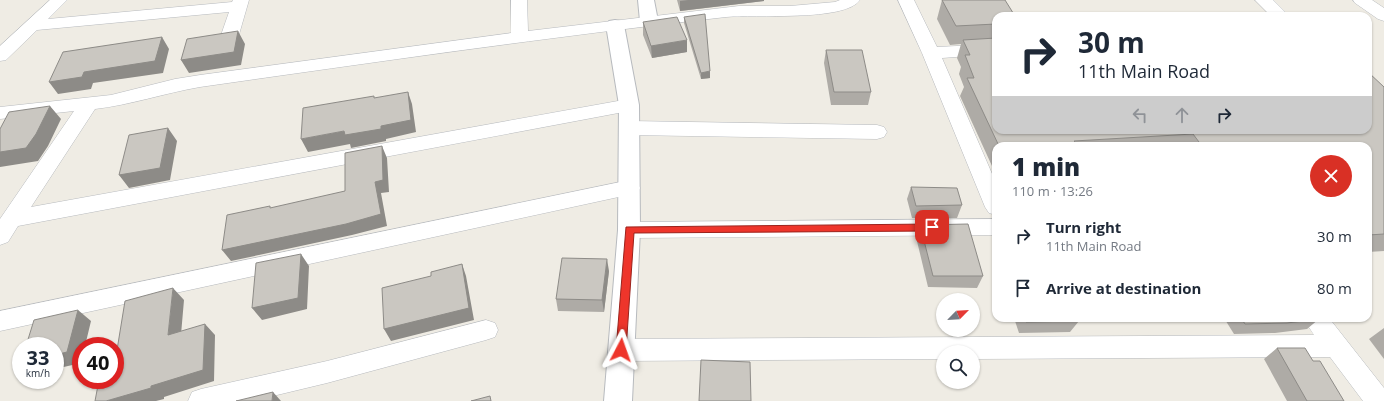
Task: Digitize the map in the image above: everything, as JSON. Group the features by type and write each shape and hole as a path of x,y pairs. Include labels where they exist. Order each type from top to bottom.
{"street":[{"path":"0,56 59,0"},
{"path":"519,0 520,37"},
{"path":"646,0 649,21"},
{"path":"0,113 28,109 88,105 194,82 520,37 787,6 839,7 852,0"},
{"path":"906,0 931,52 992,197"},
{"path":"1263,0 1276,12"},
{"path":"1361,0 1384,16"},
{"path":"31,26 240,3 229,38"},
{"path":"614,25 629,105 630,188 630,230 618,401"},
{"path":"931,52 992,50"},
{"path":"0,236 88,105"},
{"path":"10,219 629,105"},
{"path":"629,128 877,132"},
{"path":"0,321 630,188"},
{"path":"630,230 992,227"},
{"path":"1318,322 1335,346 1379,399"},
{"path":"201,401 327,372 486,330"},
{"path":"621,350 1335,346"}],"building":[{"path":"942,0 1005,0 1012,12 992,12 992,24 956,26"},
{"path":"705,14 710,71 701,73 684,17"},
{"path":"677,17 687,40 651,46 643,22"},
{"path":"238,31 234,52 181,60 187,39"},
{"path":"162,37 155,61 84,72 82,77 49,82 63,52"},
{"path":"992,38 992,131 967,78 974,78 965,55 970,55 963,40"},
{"path":"826,50 862,50 871,92 834,92"},
{"path":"1372,76 1384,87 1384,234 1372,235 1372,142 1199,142 1193,134 1372,134"},
{"path":"408,92 411,120 381,126 381,129 345,135 344,131 301,139 303,108"},
{"path":"50,106 36,134 26,148 0,152 0,129 9,112"},
{"path":"168,128 160,168 119,175 129,135"},
{"path":"993,134 1193,134 1074,141 1075,142 997,142"},
{"path":"382,146 383,180 375,182 381,214 346,224 222,250 227,215 270,206 270,208 345,191 345,153"},
{"path":"911,187 957,188 962,205 916,206"},
{"path":"968,224 983,276 933,276 920,225"},
{"path":"301,254 298,298 252,308 256,263"},
{"path":"562,258 607,259 602,300 556,299"},
{"path":"462,264 469,308 384,329 382,288 431,276 431,272"},
{"path":"173,288 168,335 205,324 203,370 151,386 151,388 106,401 95,401 97,389 124,389 124,337 119,337 125,301"},
{"path":"78,310 67,352 64,353 64,337 29,337 34,320"},
{"path":"1244,322 1295,322 1287,323 1245,324"},
{"path":"1277,348 1305,348 1313,361 1320,361 1344,401 1307,401"},
{"path":"701,360 750,362 751,401 699,401"},
{"path":"273,392 272,401 236,401"},
{"path":"490,396 491,401 471,401"}],"route":[{"path":"621,350 630,230 932,227"}]}
